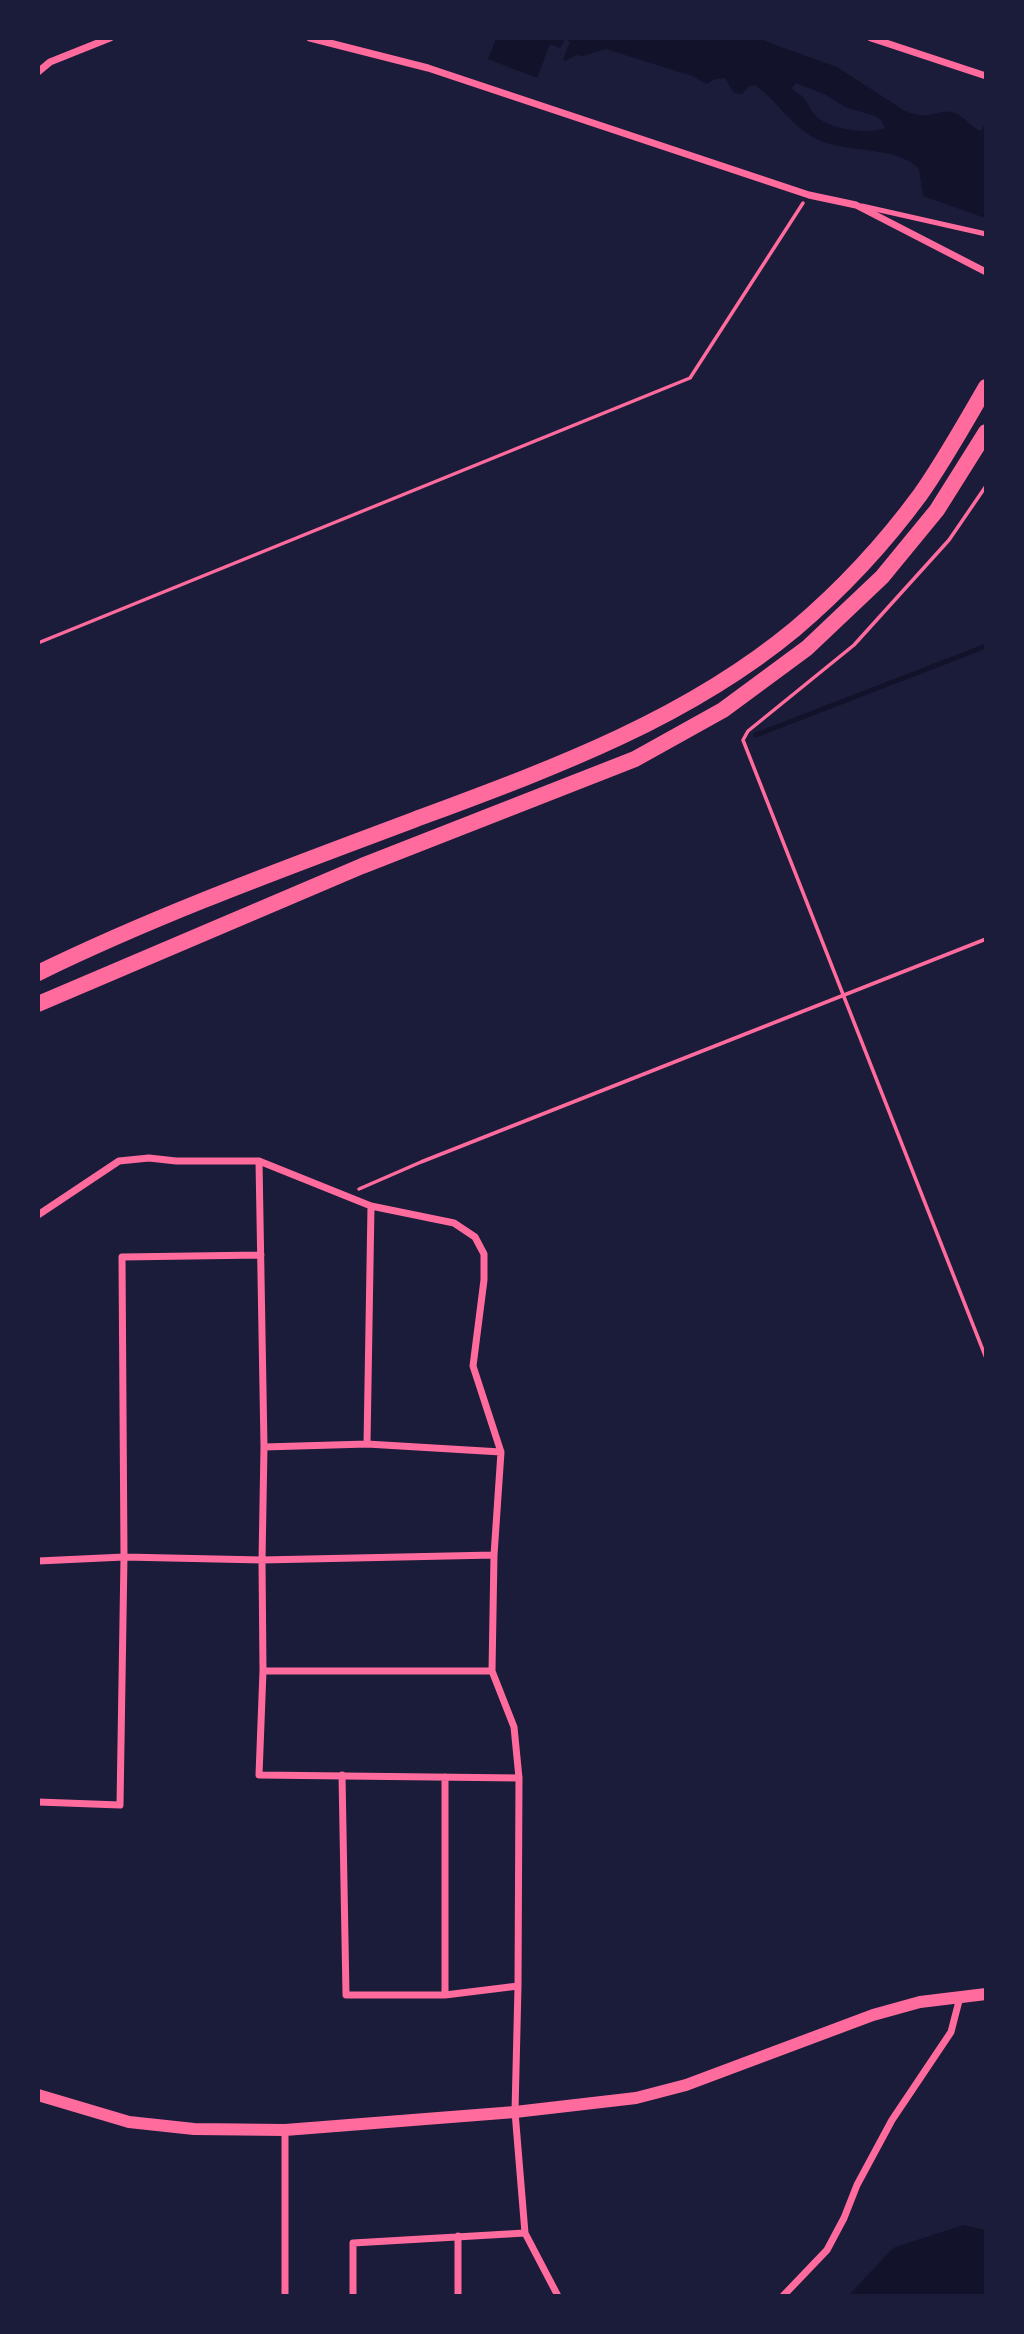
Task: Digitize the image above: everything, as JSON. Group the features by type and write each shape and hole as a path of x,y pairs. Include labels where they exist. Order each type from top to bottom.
{"main road":[{"path":"38,973 212,897 496,789 619,738 712,689 795,629 866,561 920,495 985,387"},
{"path":"38,1004 362,866 635,759 723,710 807,648 882,577 937,510 985,432"}],"street":[{"path":"38,72 50,62 110,38"},
{"path":"310,38 428,68 808,195 856,205 985,272"},
{"path":"871,38 985,76"},
{"path":"38,1215 119,1161 149,1158 176,1161 259,1161 371,1206 454,1223 475,1237 484,1254 484,1280 473,1366 501,1452 494,1555 492,1671 514,1727 519,1778 515,2112 525,2233 558,2295"},
{"path":"259,1161 264,1447 263,1671 259,1775 519,1778"},
{"path":"367,1444 371,1206"},
{"path":"38,1802 120,1805 124,1557 122,1257 261,1255"},
{"path":"264,1447 367,1444 501,1452"},
{"path":"38,1561 124,1557 262,1560 494,1555"},
{"path":"263,1671 492,1671"},
{"path":"341,1775 346,1995 445,1995 518,1986"},
{"path":"445,1777 445,1995"},
{"path":"38,2095 129,2122 194,2129 285,2130 515,2112 636,2098 686,2085 873,2015 920,2001 985,1994"},
{"path":"783,2295 827,2250 891,2120 951,2032 960,1996"},
{"path":"285,2130 285,2295"},
{"path":"353,2295 353,2243 525,2233"},
{"path":"458,2236 458,2295"}],"lane":[{"path":"856,205 985,234"}],"path":[{"path":"38,643 690,378 808,195"},
{"path":"985,486 949,540 854,645 748,732 743,740 985,1358"},
{"path":"344,1196 421,1162 985,939"}],"shaded area":[{"path":"496,39 565,39 560,48 550,44 537,78 488,59"},
{"path":"565,39 761,39 837,67 913,114 951,112 981,131 985,123 985,218 923,196 919,169 910,162 886,153 833,145 811,136 755,85 738,94 725,78 715,79 707,84 692,76 606,49 583,56 577,55 565,61 563,59 570,42","holes":["796,83 826,95 845,107 875,116 885,128 859,131 822,121 804,98 792,88"]},
{"path":"963,2225 985,2230 985,2295 849,2295 893,2248"}],"waterway":[{"path":"756,735 986,646"}]}
